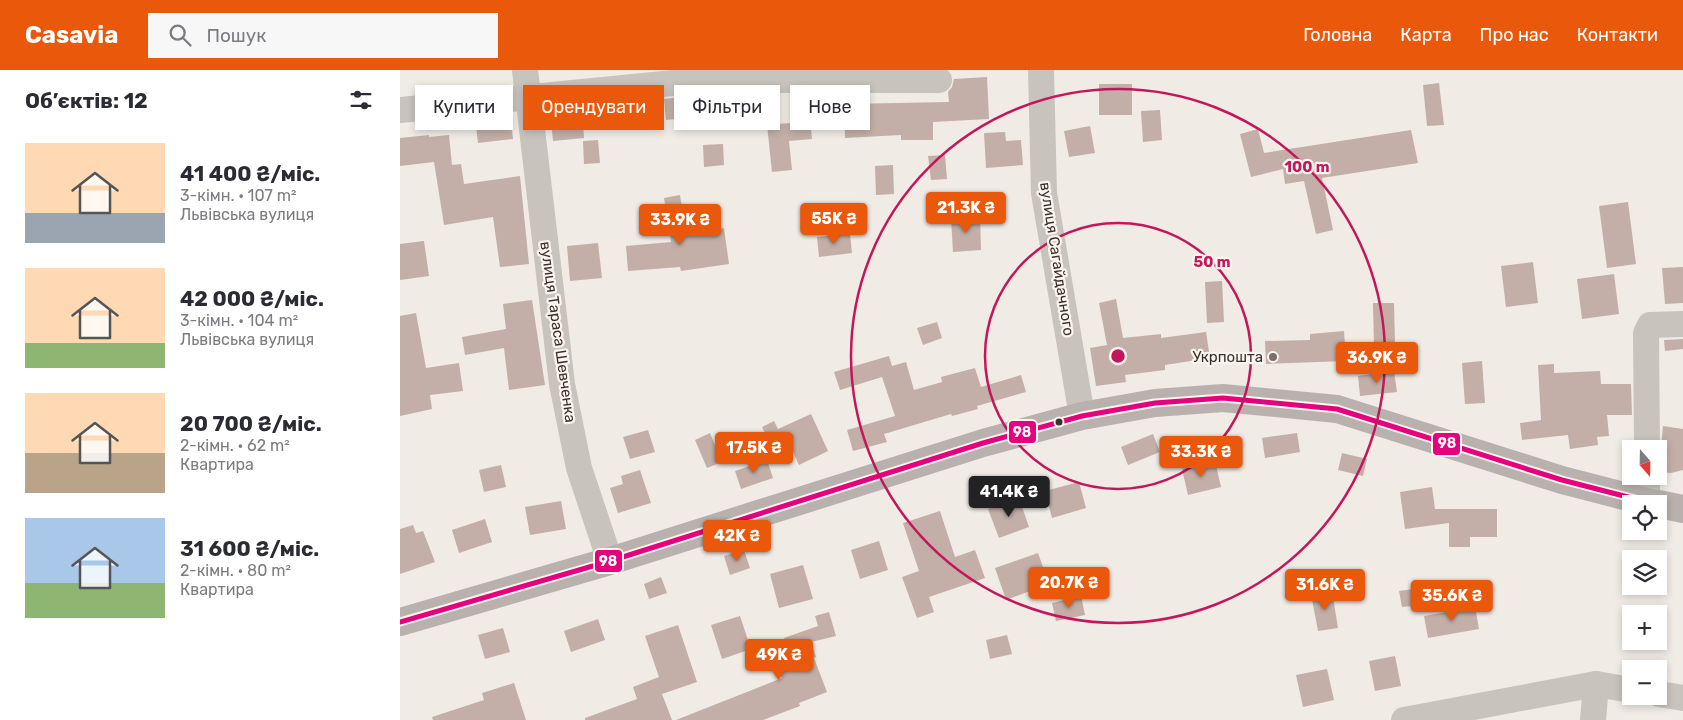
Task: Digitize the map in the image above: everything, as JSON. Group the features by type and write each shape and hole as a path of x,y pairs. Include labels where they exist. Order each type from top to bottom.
{"main road":[{"path":"400,622 610,561 983,443 1082,416 1155,403 1223,398 1336,409 1562,480 1641,495"},
{"path":"1667,503 1683,509"}],"street":[{"name":"вулиця Тараса Шевченка","path":"524,70 526,85"},
{"name":"вулиця Сагайдачного","path":"1041,70 1044,193 1082,416"},
{"path":"652,85 703,80 939,80"},
{"path":"400,110 523,98"},
{"name":"вулиця Тараса Шевченка","path":"532,130 562,384 579,468 610,561"},
{"path":"1647,440 1646,334 1650,325 1683,324"},
{"path":"1404,720 1596,684 1622,688"},
{"path":"1593,720 1596,684"},
{"path":"1667,695 1683,698"}],"building":[{"path":"987,77 989,119 933,122 933,140 901,140 901,135 845,138 845,130 870,130 870,104 949,102 948,92 952,87 954,79"},
{"path":"1439,83 1444,125 1427,126 1423,85"},
{"path":"1099,84 1132,84 1132,115 1099,115"},
{"path":"674,98 674,119 666,120 664,99"},
{"path":"1160,110 1162,140 1143,142 1141,111"},
{"path":"790,123 790,130 811,130 812,139 789,141 792,170 772,172 768,130 780,130 780,124"},
{"path":"1090,126 1095,153 1069,157 1064,131"},
{"path":"1258,129 1264,153 1411,130 1418,163 1322,178 1333,230 1316,234 1304,181 1285,184 1283,169 1251,177 1240,134"},
{"path":"476,130 512,130 513,139 478,143"},
{"path":"552,130 583,130 584,138 553,141"},
{"path":"1005,132 1006,141 1021,140 1023,165 986,168 984,133"},
{"path":"429,135 429,137 449,135 452,165 461,164 464,184 520,176 529,264 500,267 493,217 444,225 434,162 400,166 400,138"},
{"path":"598,140 600,163 584,164 583,141"},
{"path":"723,144 724,165 704,167 703,145"},
{"path":"945,155 947,179 931,180 928,156"},
{"path":"893,165 894,194 876,195 875,166"},
{"path":"680,195 686,234 724,228 729,264 681,271 680,267 628,271 626,246 671,242 664,198"},
{"path":"1628,202 1636,264 1607,268 1599,206"},
{"path":"980,216 981,250 953,252 951,218"},
{"path":"850,234 852,253 819,257 817,237"},
{"path":"424,241 429,276 400,280 400,244"},
{"path":"598,243 602,278 570,281 567,246"},
{"path":"1533,262 1538,303 1506,307 1501,266"},
{"path":"1683,267 1683,303 1665,304 1662,268"},
{"path":"1614,274 1619,314 1582,319 1577,279"},
{"path":"1222,281 1224,322 1207,323 1205,282"},
{"path":"1116,299 1123,338 1161,334 1161,338 1206,332 1210,358 1165,365 1165,370 1125,375 1126,382 1096,386 1090,348 1107,345 1099,303"},
{"path":"532,300 545,385 509,390 504,348 465,355 462,337 506,329 503,304"},
{"path":"1373,303 1394,303 1395,345 1374,346"},
{"path":"416,313 426,368 459,363 463,391 430,395 432,409 400,416 400,316"},
{"path":"937,322 942,338 923,345 917,328"},
{"path":"1344,331 1346,361 1266,364 1265,341 1310,340 1310,334"},
{"path":"1683,339 1683,349 1665,351 1664,340"},
{"path":"889,356 892,366 906,362 914,390 942,382 941,377 975,368 981,387 1021,375 1026,392 977,406 978,409 952,416 951,414 884,434 887,442 853,451 847,430 895,416 882,377 840,390 834,372"},
{"path":"1482,361 1485,403 1465,404 1462,363"},
{"path":"1554,364 1554,373 1600,371 1601,384 1631,384 1632,415 1607,415 1609,436 1597,437 1598,445 1570,449 1568,435 1522,440 1520,423 1541,420 1538,365"},
{"path":"1394,371 1397,392 1360,396 1358,376"},
{"path":"811,414 828,451 799,465 788,441 773,449 762,427 774,421 778,429"},
{"path":"1663,426 1683,429 1683,470 1668,473 1668,440 1662,440"},
{"path":"648,430 655,452 630,459 623,437"},
{"path":"710,433 722,462 707,468 695,440"},
{"path":"1297,433 1300,452 1265,458 1262,438"},
{"path":"1153,434 1160,452 1128,465 1121,447"},
{"path":"1342,453 1367,459 1363,476 1338,470"},
{"path":"767,460 773,478 741,489 735,471"},
{"path":"1215,461 1221,487 1188,495 1182,469"},
{"path":"501,465 506,487 484,492 479,470"},
{"path":"640,470 651,503 618,513 610,488 623,484 621,476"},
{"path":"1079,482 1086,508 1052,518 1045,491"},
{"path":"1432,487 1435,509 1497,509 1497,537 1470,537 1470,547 1449,547 1449,523 1405,529 1400,492"},
{"path":"1019,498 1029,527 999,538 988,509"},
{"path":"561,501 566,529 530,535 525,507"},
{"path":"940,511 955,557 975,550 985,578 929,597 934,612 917,618 902,577 919,571 903,523"},
{"path":"485,519 492,542 459,553 452,530"},
{"path":"413,525 416,533 423,531 435,562 400,574 400,529"},
{"path":"879,541 888,570 860,579 851,550"},
{"path":"744,550 750,568 730,575 724,556"},
{"path":"1038,553 1049,584 1006,600 995,568"},
{"path":"803,565 813,599 779,608 770,574"},
{"path":"661,577 667,593 649,599 644,584"},
{"path":"1427,587 1429,604 1402,607 1399,591"},
{"path":"1332,591 1338,628 1318,631 1311,594"},
{"path":"1081,596 1085,615 1056,621 1052,603"},
{"path":"1475,607 1479,629 1428,638 1424,616"},
{"path":"829,612 836,636 811,642 816,657 814,658 827,692 799,703 800,706 763,720 676,720 782,678 770,645 818,626 815,616"},
{"path":"740,616 751,649 722,659 711,625"},
{"path":"598,619 605,640 571,652 564,631"},
{"path":"678,625 697,682 662,694 672,720 585,720 585,718 637,699 633,687 659,677 645,636"},
{"path":"503,628 510,652 485,659 478,635"},
{"path":"1007,635 1012,654 990,659 986,640"},
{"path":"1395,656 1401,686 1375,691 1369,661"},
{"path":"1327,669 1334,700 1303,707 1296,675"},
{"path":"514,683 526,720 433,720 432,717 484,700 482,693"}],"transit line":[{"name":"98","path":"400,622 610,561 983,443 1082,416 1155,403 1223,398 1337,409 1562,480 1622,495"}],"place":[{"name":"Укрпошта","path":"1273,357"}]}
